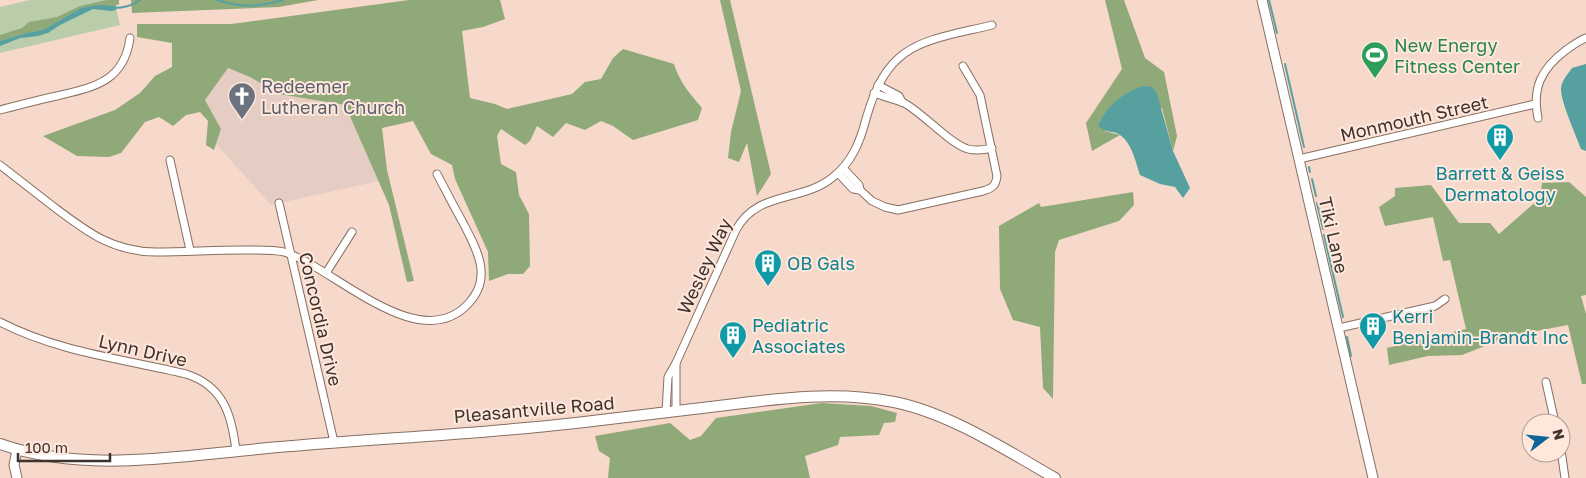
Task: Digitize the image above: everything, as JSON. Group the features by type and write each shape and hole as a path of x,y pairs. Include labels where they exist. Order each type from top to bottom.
{"main road":[{"name":"Pleasantville Road","path":"0,444 18,450 69,459 105,461 177,457 334,442 519,428 821,396 857,397 912,406 946,419 1055,478"}],"street":[{"name":"Tiki Lane","path":"1262,0 1373,478"},
{"name":"Wesley Way","path":"671,411 668,377 671,369 676,362 736,230 743,219 752,210 767,202 815,188 841,171 852,156 860,140 874,93 882,76 897,59 917,45 992,25"},
{"path":"0,110 101,84 116,72 122,63 129,48 130,38"},
{"path":"1538,118 1535,104 1538,86 1548,67 1571,47 1586,38"},
{"path":"841,171 853,189 860,190 872,201 898,210 990,189 996,183 997,176 992,148 980,95 963,66"},
{"path":"878,85 898,96 902,102 961,146 968,149 981,150 992,148"},
{"path":"874,93 902,102"},
{"name":"Monmouth Street","path":"1299,159 1535,104"},
{"path":"170,160 190,250"},
{"path":"0,165 79,226 106,242 142,251 277,251 290,254 326,273 382,307 400,314 438,320 463,309 475,295 481,270 477,251 437,174"},
{"name":"Concordia Drive","path":"279,203 334,442"},
{"path":"326,273 352,232"},
{"path":"1339,328 1435,306 1445,299"},
{"name":"Lynn Drive","path":"0,322 28,335 57,345 186,374 202,381 217,394 227,409 236,451"},
{"path":"1546,382 1553,413"},
{"path":"17,478 14,464 18,450"},
{"path":"1563,463 1565,478"}],"shaded area":[{"path":"228,68 250,77 279,94 345,105 379,181 271,205 216,144 221,129 205,100"}],"green space":[{"path":"30,0 114,0 120,25 0,53 0,7"},
{"path":"107,0 119,0 119,4 113,7 81,8 43,30 0,41 0,35 22,28 29,22 57,17 80,6"},
{"path":"131,0 318,0 279,7 132,13"},
{"path":"409,0 500,0 505,19 483,27 462,31 470,98 507,109 572,94 585,82 601,79 613,58 623,49 674,64 682,82 702,108 698,120 633,140 613,126 601,121 585,130 566,123 553,137 537,126 530,141 525,145 501,129 497,136 501,164 516,172 519,195 529,214 530,266 523,274 508,274 489,281 488,252 455,179 452,165 431,154 413,121 382,128 387,170 414,281 407,282 389,205 345,105 279,94 250,77 228,68 205,100 221,129 214,150 206,145 208,121 200,112 186,115 173,126 159,117 145,122 121,153 109,157 77,156 43,136 115,110 140,93 155,76 172,67 172,43 137,37 137,24 231,24"},
{"path":"720,0 730,0 771,174 757,196 747,143 739,162 728,158 731,132 741,91"},
{"path":"1105,0 1124,0 1145,58 1164,72 1177,136 1173,151 1162,108 1104,131 1120,135 1092,151 1086,123 1122,69"},
{"path":"1569,182 1586,197 1586,295 1581,296 1586,314 1586,384 1582,384 1568,325 1510,336 1462,355 1428,356 1389,365 1387,348 1466,329 1450,260 1443,261 1433,217 1385,226 1379,207 1395,196 1395,188 1431,185 1459,223 1490,223 1499,234 1540,198 1542,183"},
{"path":"1133,192 1134,205 1119,221 1059,240 1055,252 1053,399 1043,388 1040,327 1013,320 1000,289 999,226 1039,203 1041,207"},
{"path":"822,403 871,406 897,413 895,422 884,423 879,435 840,437 838,445 805,456 810,478 608,478 610,458 599,451 595,436 670,423 690,440 701,436 716,418"}],"water":[{"path":"97,5 116,6 116,10 93,9 48,33 20,38 0,46 0,41 43,30 81,8"},
{"path":"1586,64 1586,151 1581,149 1566,110 1561,86 1572,68"},
{"path":"1143,86 1152,87 1157,94 1173,151 1190,188 1183,198 1175,187 1160,184 1140,175 1128,143 1117,134 1098,126 1106,112 1116,101 1129,92"}],"waterway":[{"path":"114,8 121,8 140,0"},
{"path":"217,0 250,6 283,0"},
{"path":"1269,0 1277,33"},
{"path":"1285,64 1304,147"},
{"path":"1309,167 1310,172"},
{"path":"1312,179 1316,196"},
{"path":"1317,203 1323,229"},
{"path":"1324,235 1343,317"},
{"path":"1347,337 1351,356"}],"place":[{"name":"New Energy Fitness Center","path":"1375,79"},
{"name":"Redeemer Lutheran Church","path":"242,120"},
{"name":"Barrett & Geiss Dermatology","path":"1500,161"},
{"name":"OB Gals","path":"768,287"},
{"name":"Kerri Benjamin-Brandt Inc","path":"1373,350"},
{"name":"Pediatric Associates","path":"733,359"}]}
